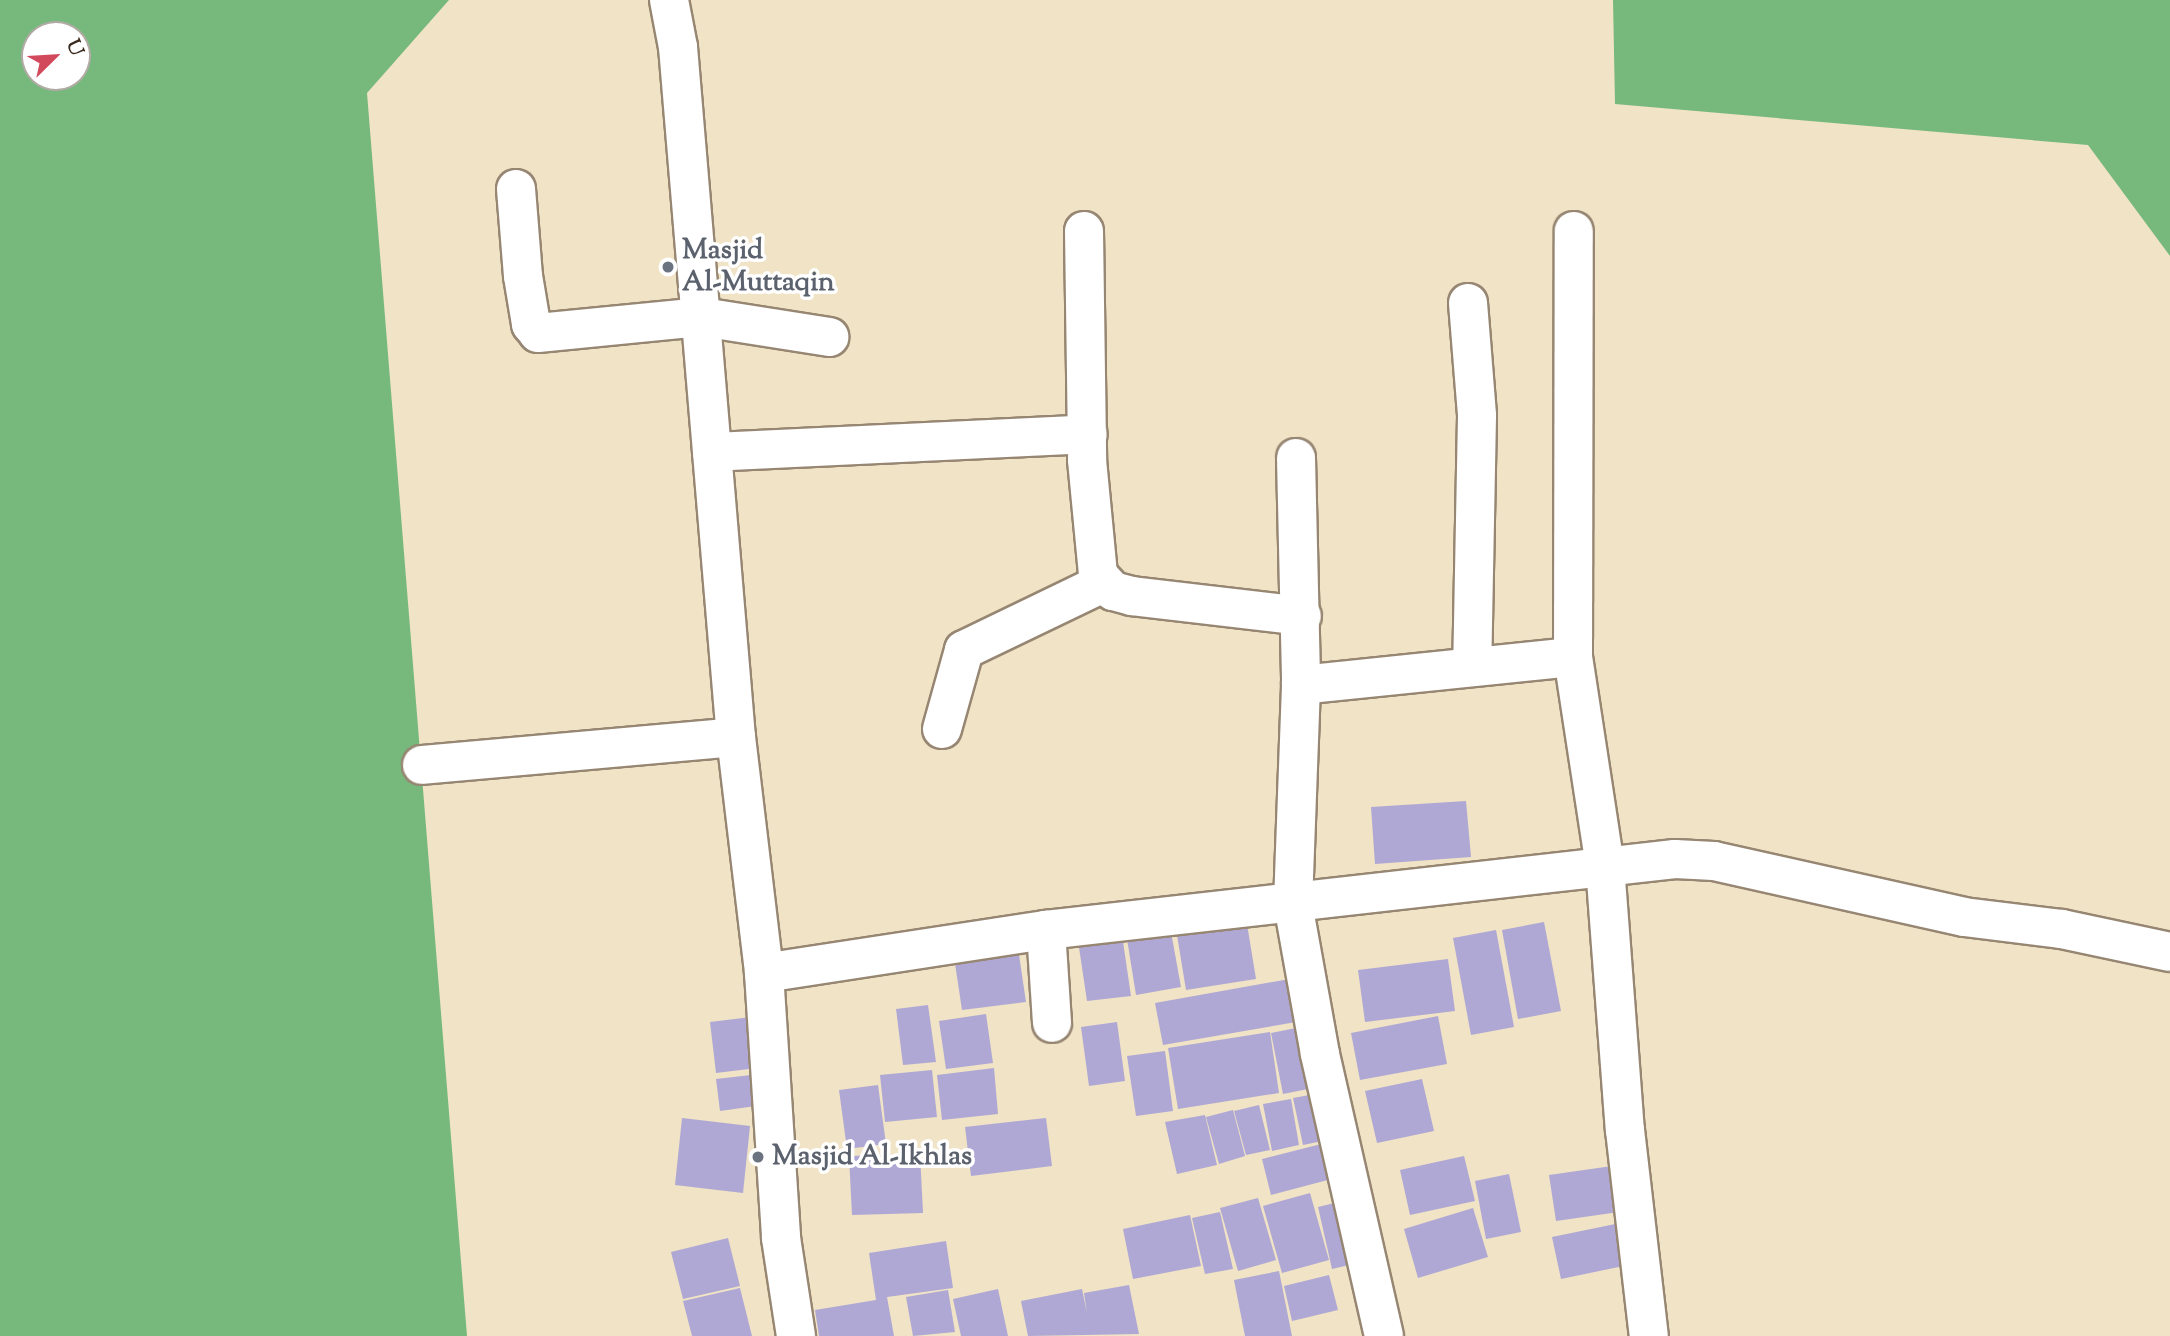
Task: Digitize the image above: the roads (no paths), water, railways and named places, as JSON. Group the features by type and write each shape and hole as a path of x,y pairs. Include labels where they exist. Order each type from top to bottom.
{"street":[{"path":"669,0 678,47 736,737 764,973 781,1238 796,1336"},
{"path":"516,190 523,276 536,332 551,334 702,317 828,338"},
{"path":"1084,231 1088,434 1096,567 1103,583 1132,596 1302,616"},
{"path":"1574,231 1573,657 1605,866 1625,1130 1649,1336"},
{"path":"1468,303 1477,416 1472,667"},
{"path":"712,452 1088,434"},
{"path":"1296,458 1302,616 1293,904 1320,1054 1384,1336"},
{"path":"942,729 964,650 1103,583"},
{"path":"1301,685 1573,657"},
{"path":"422,765 736,737"},
{"path":"764,973 1046,930 1293,904 1605,866 1714,861 1964,917 2062,929 2170,952"},
{"path":"1046,930 1052,1023"}],"place":[{"name":"Masjid Al-Muttaqin","path":"668,267"},
{"name":"Masjid Al-Ikhlas","path":"758,1157"}]}
